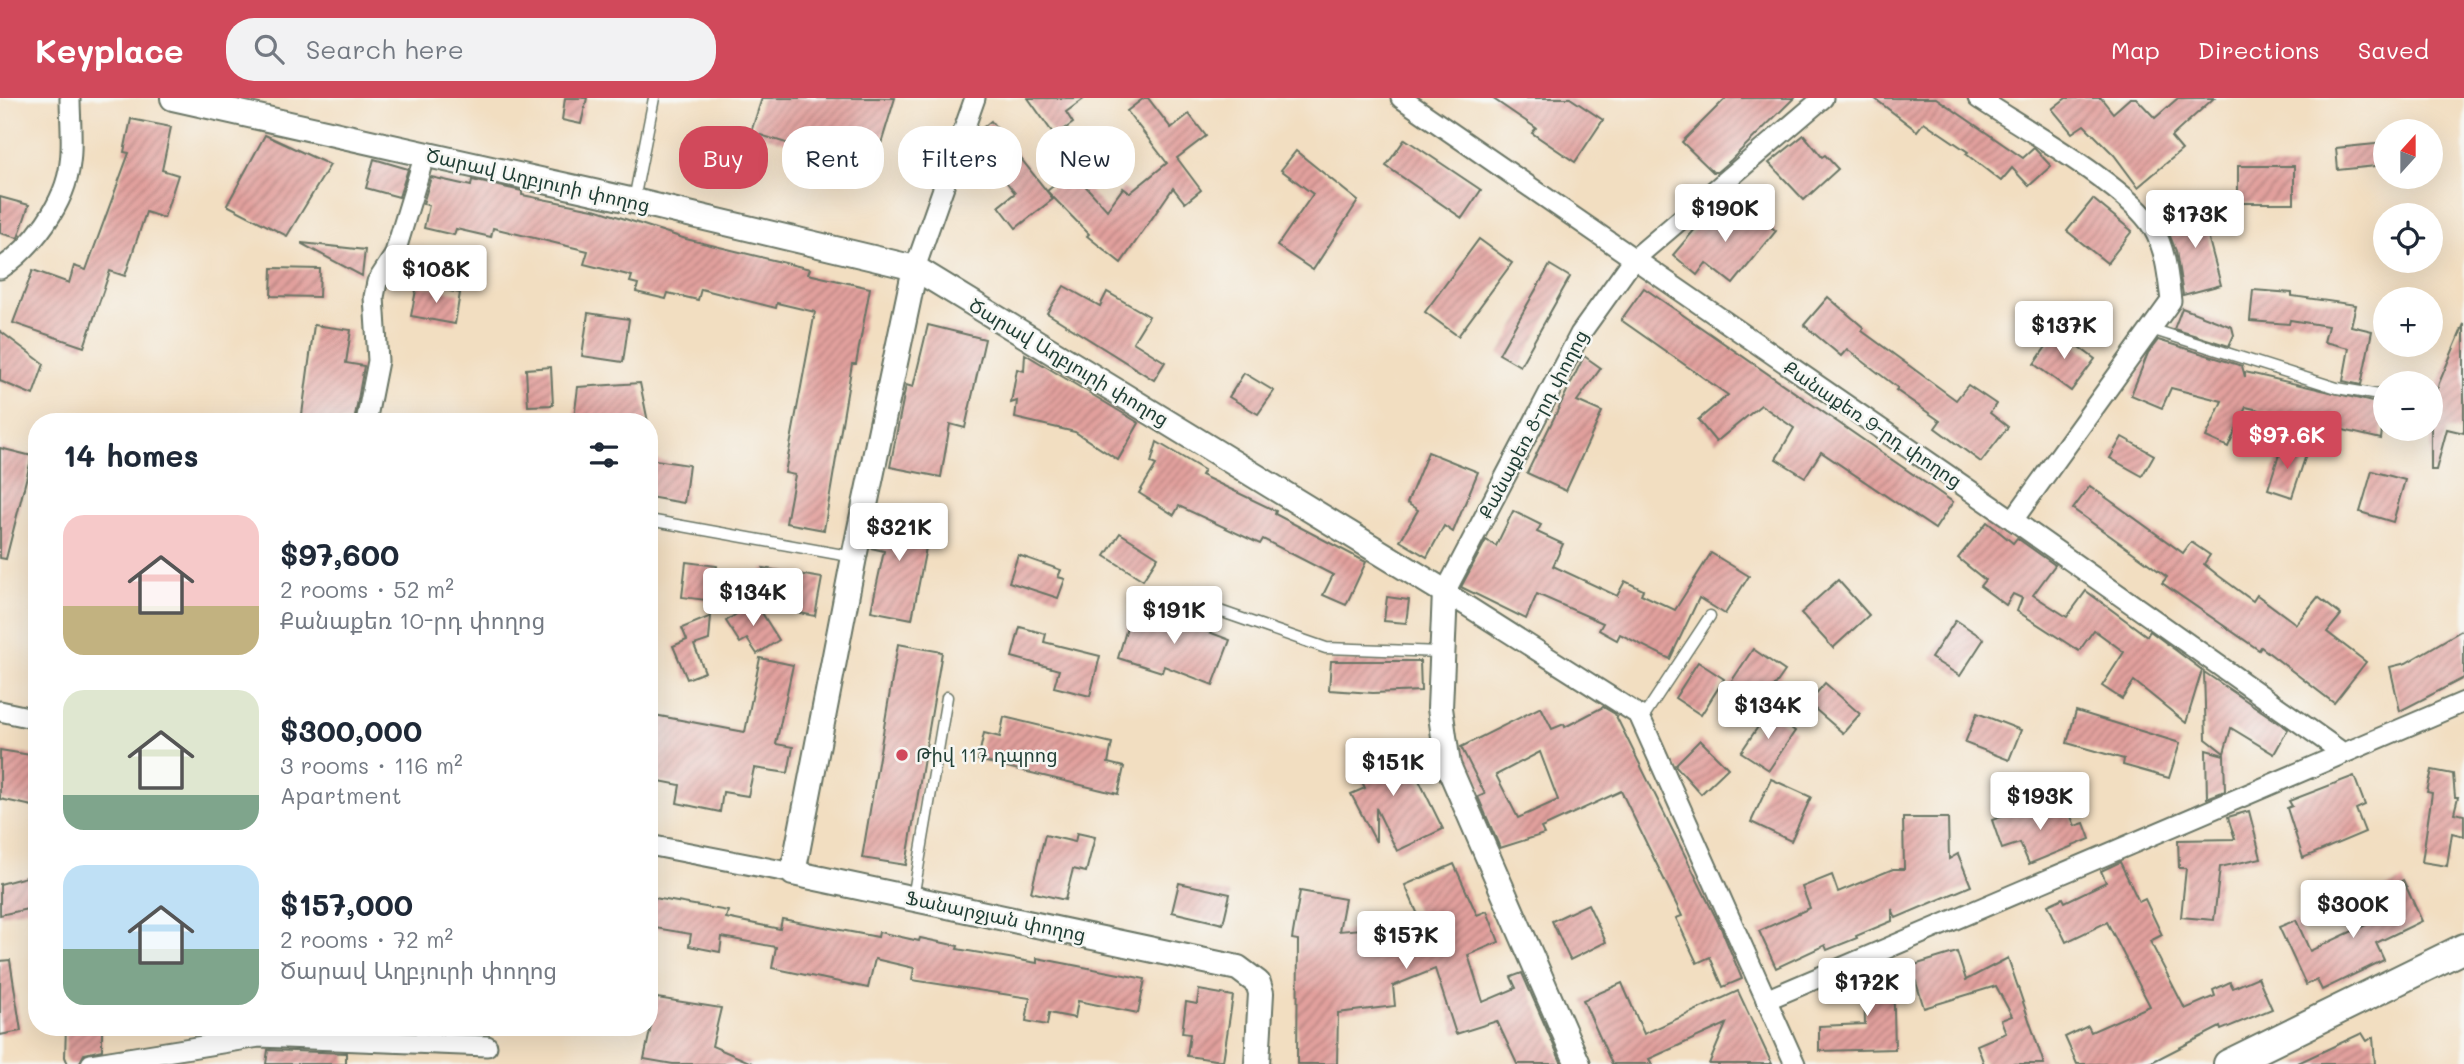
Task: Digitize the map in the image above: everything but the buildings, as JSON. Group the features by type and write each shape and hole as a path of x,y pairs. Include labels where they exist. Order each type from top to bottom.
{"main road":[{"path":"2228,1064 2464,948"}],"street":[{"path":"0,269 34,240 52,212 71,165 70,98"},
{"name":"Ծարավ Աղբյուրի փողոց","path":"173,98 634,201 915,268 1446,592"},
{"path":"793,873 854,557 915,268 975,98"},
{"name":"Քանաքեռ 9-րդ փողոց","path":"1401,98 2013,520 2343,753"},
{"name":"Քանաքեռ 8-րդ փողոց","path":"1446,592 1580,334 1633,260 1823,98"},
{"path":"1978,98 2132,203 2153,228 2165,260 2171,300 2013,520"},
{"path":"368,413 378,361 374,297 377,282 394,256 425,154"},
{"path":"1578,1064 1448,765 1440,708 1446,592 1639,715 1796,1064"},
{"path":"1766,1000 2464,702"},
{"path":"0,711 28,717"},
{"name":"Ֆանարջյան փողոց","path":"658,847 1238,968 1258,983 1261,993 1257,1064"},
{"path":"91,1064 239,1036"},
{"path":"325,1036 487,1046"}],"lane":[{"path":"634,201 654,98"},
{"path":"2151,329 2337,388 2373,394"},
{"path":"658,522 854,557"},
{"path":"1149,603 1188,600 1326,648 1441,652"},
{"path":"1641,719 1710,616"},
{"path":"912,898 947,697"}],"place":[{"name":"Թիվ 117 դպրոց","path":"902,755"}]}
